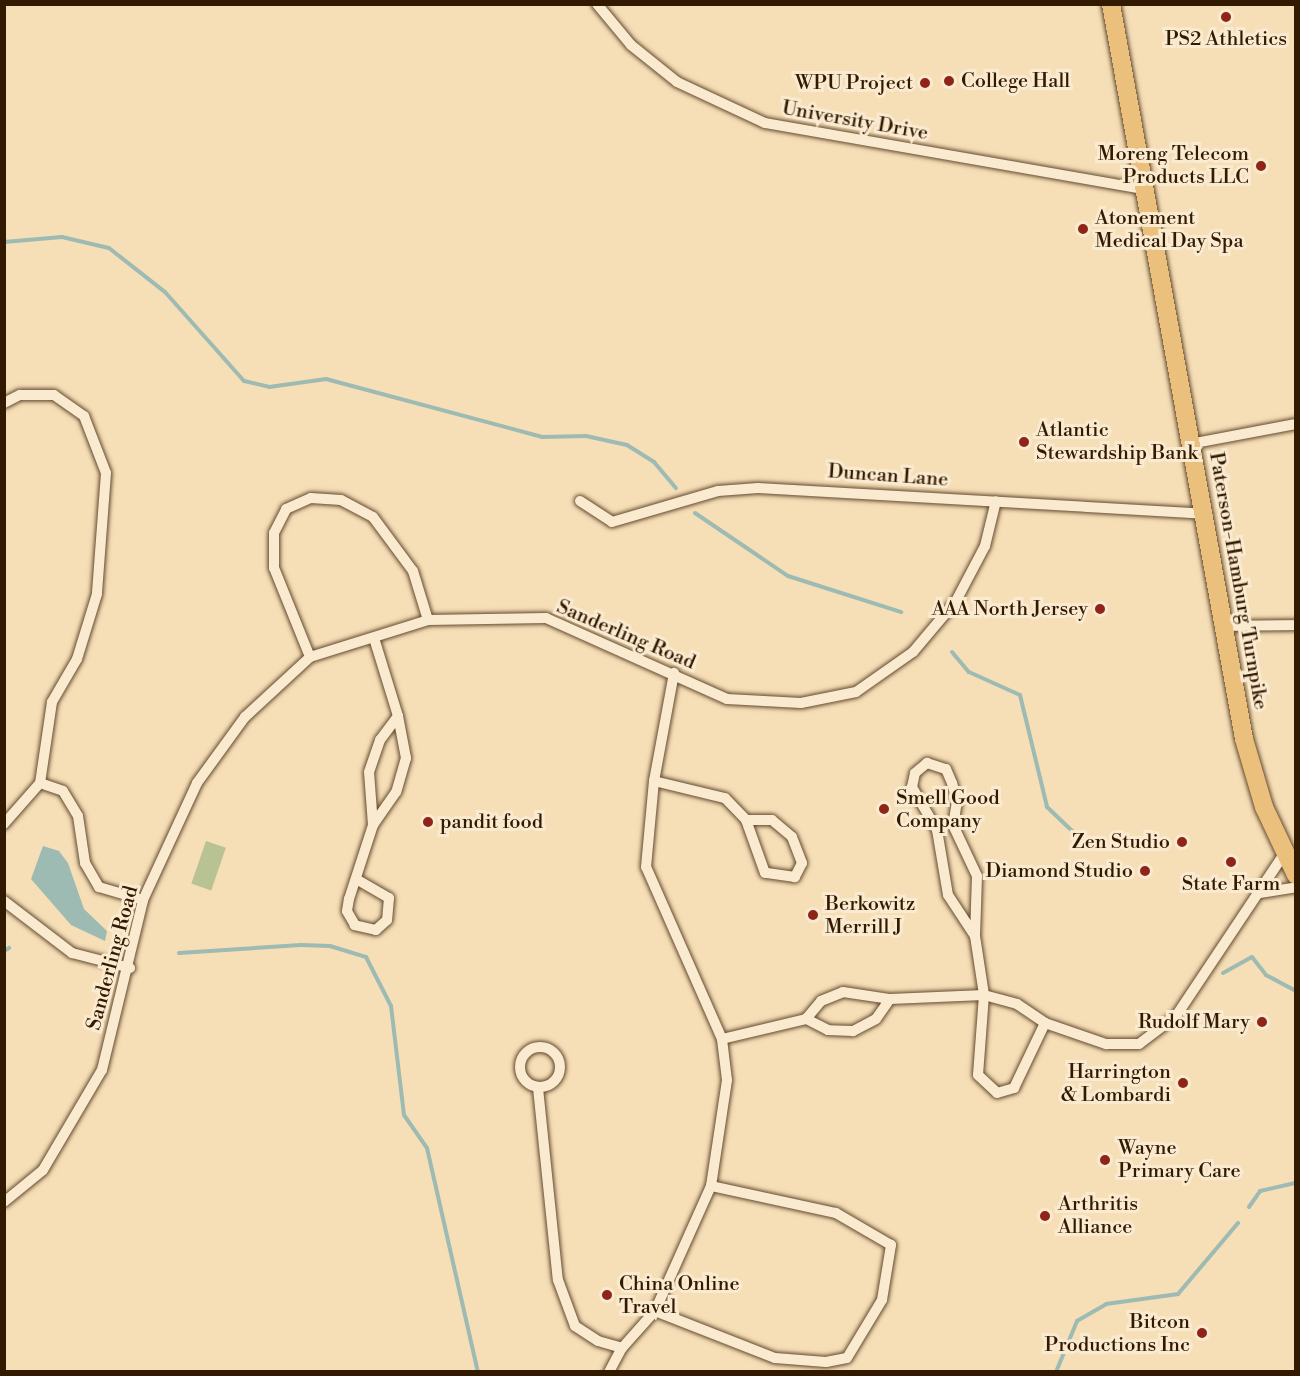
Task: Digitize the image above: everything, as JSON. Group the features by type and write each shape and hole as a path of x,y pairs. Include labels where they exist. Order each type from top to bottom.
{"main road":[{"name":"Paterson-Hamburg Turnpike","path":"1111,4 1250,760 1284,855 1296,874"}],"street":[{"name":"University Drive","path":"597,4 631,45 669,76 705,99 765,123 1144,189"},
{"path":"4,404 20,395 54,395 84,416 106,473 97,594 77,659 52,702 40,783 4,824"},
{"path":"1191,444 1296,424"},
{"name":"Duncan Lane","path":"580,501 612,522 718,491 758,488 1204,514"},
{"path":"310,657 274,568 274,545 286,509 311,498 341,500 373,517 413,571 428,620"},
{"name":"Sanderling Road","path":"4,1202 43,1170 102,1070 130,968 143,900 197,783 245,717 310,657 428,620 546,618 674,673 726,699 753,704 801,703 856,692 913,652 956,601 985,546 996,501"},
{"path":"1224,626 1296,625"},
{"path":"356,879 389,898 387,920 376,930 349,920 356,879 373,825 401,778 406,758 398,716 375,638"},
{"path":"609,1371 622,1348 655,1311 711,1186 727,1080 722,1039 646,867 654,781 674,673"},
{"path":"373,825 369,772 380,740 398,716"},
{"path":"975,936 948,895 940,843 912,787 915,772 927,763 946,769 952,783 957,838 977,876 975,936 984,995 978,1075 997,1093 1014,1088 1045,1023"},
{"path":"654,781 725,798 746,820 765,873 795,877 802,863 792,837 772,820 746,820"},
{"path":"40,783 63,791 78,816 85,863 99,887 143,900"},
{"path":"940,843 957,838"},
{"path":"722,1039 806,1019 821,1001 843,992 890,999 984,995 1017,1004 1045,1023 1106,1044 1139,1044 1176,1016 1284,855"},
{"path":"1260,893 1296,887"},
{"path":"4,901 72,952 130,968"},
{"path":"806,1019 828,1030 853,1031 876,1018 890,999"},
{"path":"538,1088 558,1280 575,1326 598,1341 622,1348"},
{"path":"655,1311 775,1359 826,1362 847,1358 882,1300 891,1245 836,1213 711,1186"}],"green space":[{"path":"206,841 226,848 211,890 191,884"}],"water":[{"path":"43,846 59,851 68,863 84,909 107,931 105,941 71,925 31,879"}],"waterway":[{"path":"4,242 62,237 109,248 165,292 244,381 269,387 326,379 542,437 586,436 627,445 654,462 676,488"},
{"path":"695,513 788,576 901,612"},
{"path":"952,652 969,672 1020,695 1047,807 1088,846"},
{"path":"179,953 301,945 330,946 366,957 391,1006 404,1115 427,1148 478,1372"},
{"path":"4,951 9,948"},
{"path":"1223,973 1252,957 1266,975 1296,991"},
{"path":"1249,1207 1260,1191 1296,1183"},
{"path":"1056,1372 1077,1321 1106,1304 1178,1294 1238,1223"}],"place":[{"name":"PS2 Athletics","path":"1226,17"},
{"name":"College Hall","path":"949,81"},
{"name":"WPU Project","path":"925,83"},
{"name":"Moreng Telecom Products LLC","path":"1261,166"},
{"name":"Atonement Medical Day Spa","path":"1083,229"},
{"name":"Atlantic Stewardship Bank","path":"1024,442"},
{"name":"AAA North Jersey","path":"1100,609"},
{"name":"Smell Good Company","path":"884,809"},
{"name":"pandit food","path":"428,822"},
{"name":"Zen Studio","path":"1182,842"},
{"name":"State Farm","path":"1231,862"},
{"name":"Diamond Studio","path":"1145,871"},
{"name":"Berkowitz Merrill J","path":"813,915"},
{"name":"Rudolf Mary","path":"1262,1022"},
{"name":"Harrington & Lombardi","path":"1183,1083"},
{"name":"Wayne Primary Care","path":"1105,1160"},
{"name":"Arthritis Alliance","path":"1045,1216"},
{"name":"China Online Travel","path":"607,1295"},
{"name":"Bitcon Productions Inc","path":"1202,1333"}]}
